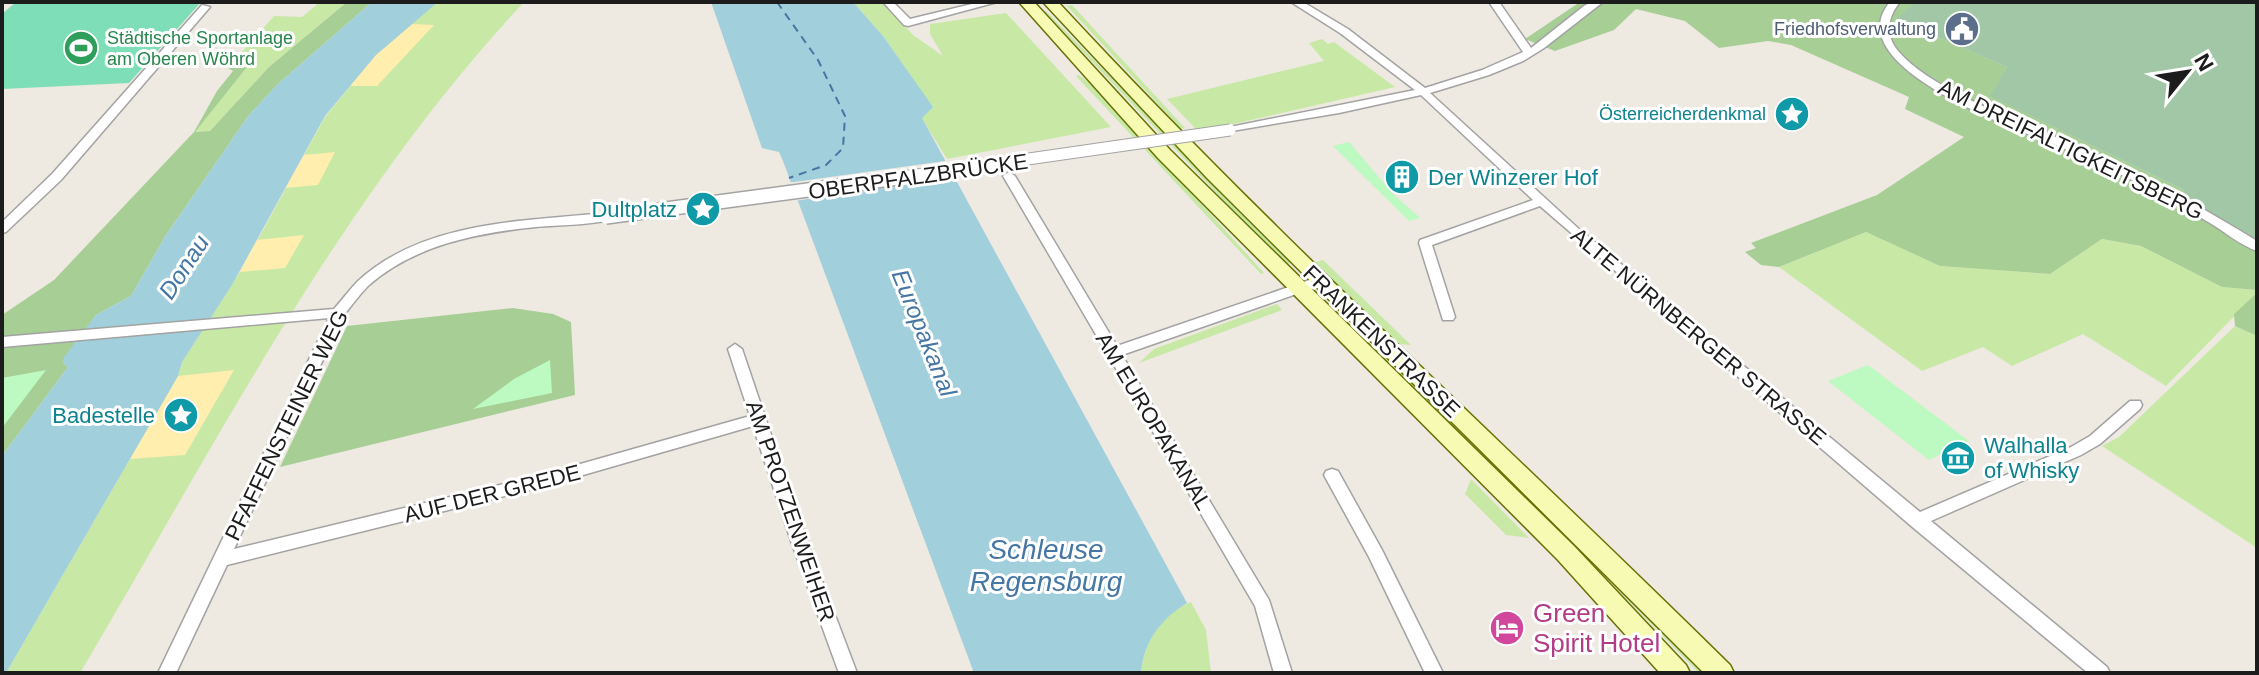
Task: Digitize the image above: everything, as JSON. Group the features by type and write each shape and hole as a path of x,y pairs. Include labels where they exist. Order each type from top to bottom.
{"main road":[{"name":"FRANKENSTRASSE","path":"1026,2 1164,154 1566,553 1677,673"},
{"name":"FRANKENSTRASSE","path":"1050,2 1320,281 1571,520 1721,673"}],"street":[{"path":"888,2 908,23 992,2"},
{"name":"ALTE NÜRNBERGER STRASSE","path":"1296,2 1344,31 1421,90 1540,202 2101,673"},
{"path":"1494,2 1529,53"},
{"path":"1421,90 1492,69 1529,53 1598,2"},
{"name":"AM DREIFALTIGKEITSBERG","path":"1895,2 1886,14 1885,39 1920,75 1960,99 2160,188 2257,247"},
{"path":"2,229 66,170 125,94 205,7"},
{"name":"OBERPFALZBRÜCKE","path":"606,217 1000,165 1230,130 1421,90"},
{"name":"AM EUROPAKANAL","path":"1009,176 1263,605 1283,673"},
{"path":"1448,317 1425,243 1540,202"},
{"name":"PFAFFENSTEINER WEG","path":"167,673 338,313 353,290 370,274 430,243 486,231 606,217"},
{"path":"1113,353 1320,281"},
{"path":"2,342 338,313"},
{"name":"AM PROTZENWEIHER","path":"735,349 848,673"},
{"path":"1916,520 2076,451 2095,440 2135,405"},
{"name":"AUF DER GREDE","path":"222,559 545,480 759,419"},
{"path":"1332,475 1434,673"}],"green space":[{"name":"Städtische Sportanlage am Oberen Wöhrd","path":"16,2 201,2 129,83 2,89 2,14"},
{"path":"320,2 347,2 269,67 210,131 194,132 246,68 228,68 274,16 302,17"},
{"path":"347,2 372,2 278,84 249,115 166,235 131,296 96,315 63,363 68,367 2,456 2,346 6,337 2,336 2,315 54,280 194,132 217,91 233,71 228,68 247,67 195,132 210,131 269,67"},
{"path":"438,2 524,2 458,77 339,240 232,411 80,673 6,673 178,376 182,362 240,272 325,117 362,72 416,18"},
{"path":"853,2 882,2 913,35 943,56 930,34 930,24 1006,13 1111,127 947,159 921,117 932,107 883,36"},
{"path":"1580,2 1915,2 1897,19 2007,67 1991,96 2184,190 2186,198 2257,243 2257,290 2222,287 2141,246 2102,239 2050,274 1940,266 1866,232 1779,267 1761,265 1745,252 1756,248 1751,243 1877,195 1964,137 1905,109 1909,97 1791,45 1768,41 1719,48 1685,21 1636,9 1614,30 1555,51 1525,39"},
{"path":"1915,2 2257,2 2257,243 2185,198 2184,190 1990,96 2007,67 1896,19"},
{"path":"1072,5 1185,128 1181,129 1067,6"},
{"path":"1046,11 1292,262 1285,265"},
{"path":"1322,39 1328,44 1334,42 1395,87 1234,124 1196,129 1167,99 1324,61 1309,43"},
{"path":"1076,76 1094,86 1264,273 1261,274"},
{"path":"1349,142 1392,193 1420,218 1409,221 1333,146"},
{"path":"1866,232 1940,266 2050,274 2102,239 2141,246 2222,287 2257,290 2257,293 2166,386 2083,334 2012,366 1983,347 1922,371 1779,267"},
{"path":"1323,260 1411,345 1399,344 1315,262"},
{"path":"2257,293 2257,336 2235,326 2234,314"},
{"path":"1277,304 1282,310 1139,363 1154,349"},
{"path":"1326,305 1382,355 1387,355 1711,673 1699,673 1560,531"},
{"path":"513,308 553,314 571,322 575,395 280,467 347,326"},
{"path":"2235,326 2257,336 2257,548 2102,446 2119,437"},
{"path":"550,360 552,393 473,409 514,379"},
{"path":"1868,365 1969,441 1929,460 1828,381"},
{"path":"46,370 2,428 2,378"},
{"path":"1471,479 1529,538 1506,535 1465,494"},
{"path":"1191,602 1206,630 1211,673 1141,673 1146,650 1156,630 1171,613"}],"sand":[{"path":"412,24 434,25 377,86 349,86 376,55"},
{"path":"335,152 318,185 285,188 304,155"},
{"path":"304,235 285,268 240,272 256,240"},
{"name":"Badestelle","path":"234,370 185,455 130,459 178,376"}],"water":[{"name":"Donau","path":"372,2 438,2 376,55 325,116 232,285 182,362 178,376 6,673 2,673 2,456 68,367 63,363 64,357 96,315 131,296 166,235 249,115 278,84"},
{"name":"Schleuse Regensburg","path":"711,2 853,2 883,36 933,107 922,118 1187,603 1155,632 1141,673 974,673 783,161 779,152 762,148"}],"pier":[{"path":"952,160 961,177 794,201 787,183"}],"ferry route":[{"path":"777,2 818,60 845,116 843,148 826,165 789,178"}],"place":[{"name":"Friedhofsverwaltung","path":"1962,29"},
{"name":"Städtische Sportanlage am Oberen Wöhrd","path":"81,48"},
{"name":"Österreicherdenkmal","path":"1792,114"},
{"name":"Der Winzerer Hof","path":"1402,177"},
{"name":"Dultplatz","path":"703,209"},
{"name":"Badestelle","path":"181,415"},
{"name":"Walhalla of Whisky","path":"1958,458"},
{"name":"Green Spirit Hotel","path":"1507,628"}],"water label":[{"name":"Europakanal","path":"924,333"}]}
